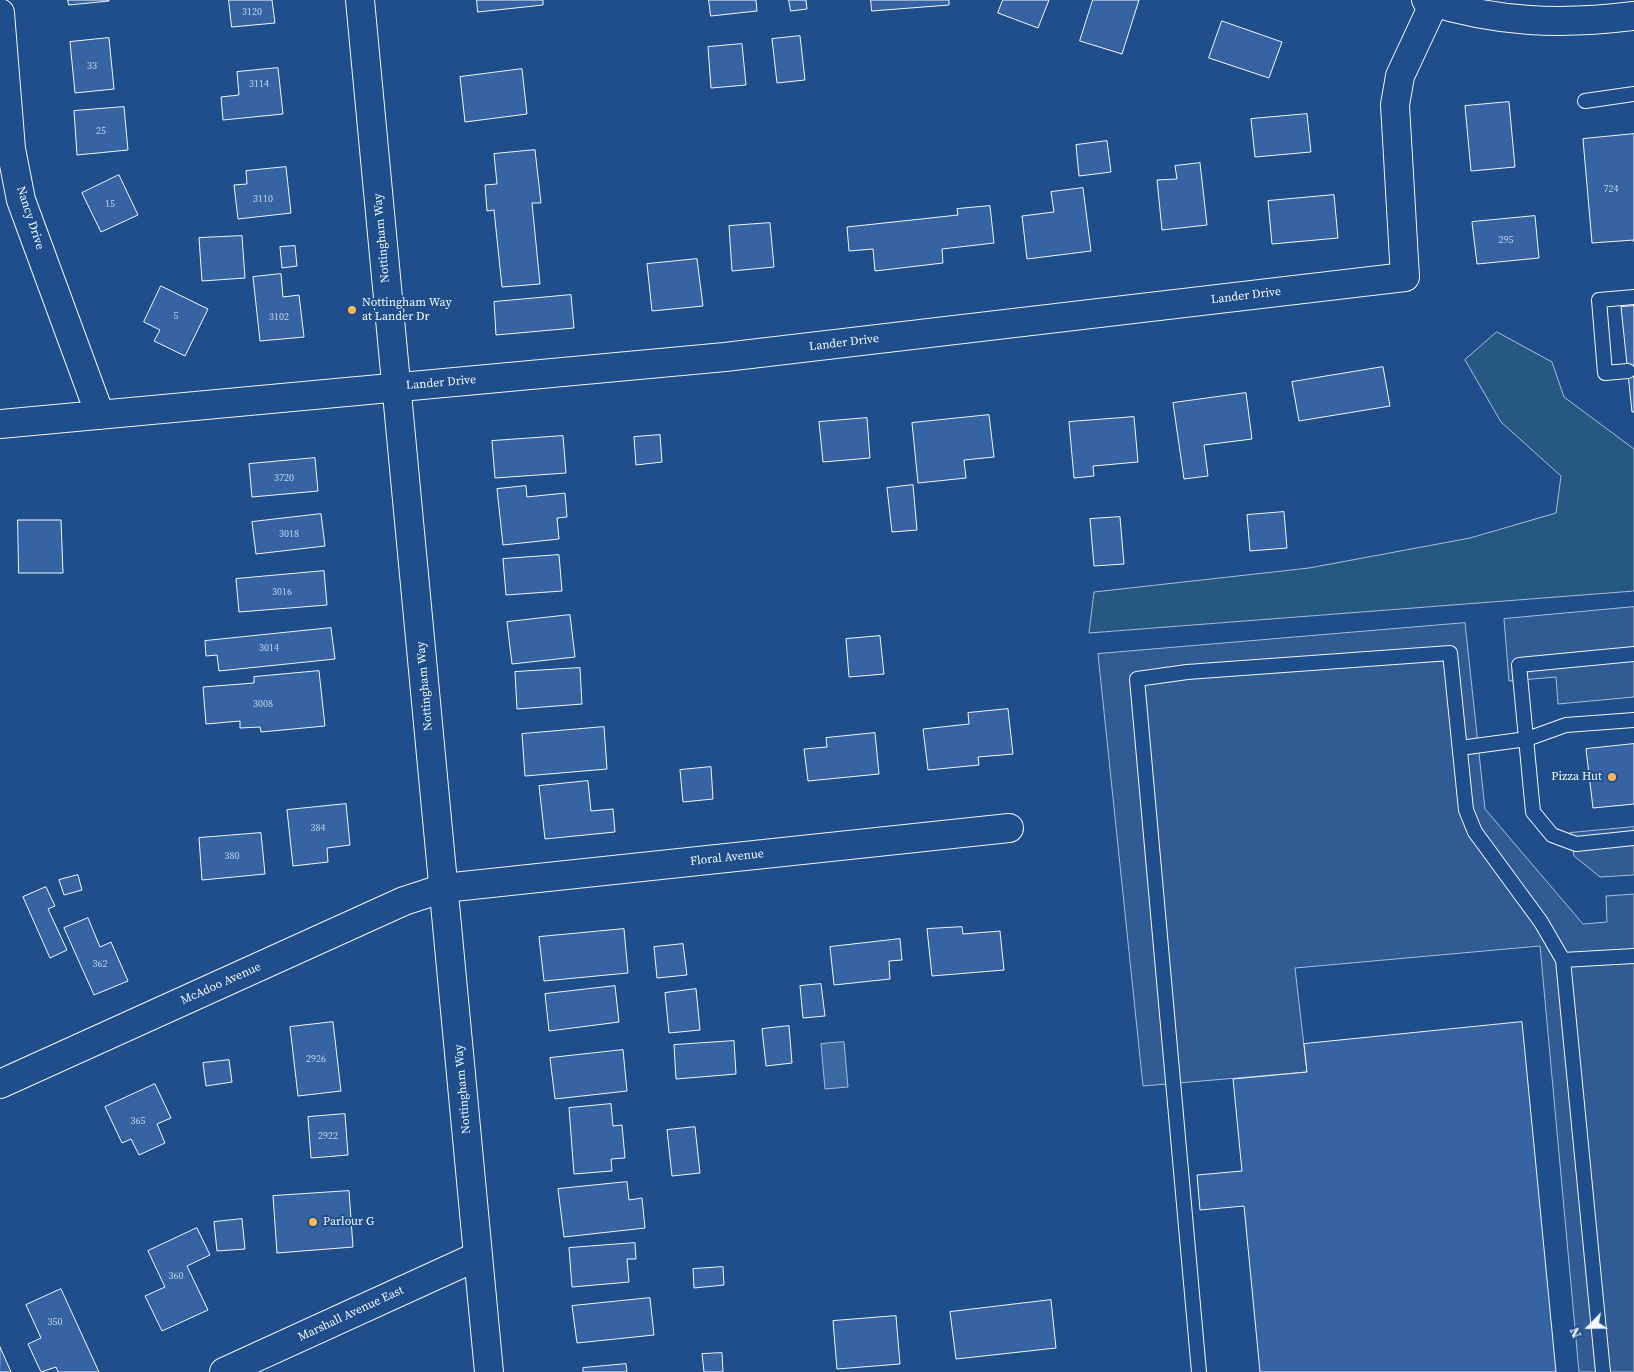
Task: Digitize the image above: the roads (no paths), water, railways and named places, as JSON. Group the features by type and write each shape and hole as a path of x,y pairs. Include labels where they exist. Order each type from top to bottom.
{"street":[{"name":"Nottingham Way","path":"360,0 489,1372"},
{"name":"Lander Drive","path":"0,424 725,357 1405,277 1395,105 1400,76 1430,1"},
{"path":"1430,1 1472,14 1534,22 1588,22 1634,16"},
{"name":"Nancy Drive","path":"0,13 11,149 21,200 100,415"},
{"name":"Floral Avenue","path":"444,888 1009,828"},
{"name":"McAdoo Avenue","path":"0,1084 404,901 444,888"},
{"name":"Marshall Avenue East","path":"224,1372 478,1256"}],"lane":[{"path":"1585,101 1634,94"},
{"path":"1628,371 1605,373 1599,300 1634,297"},
{"path":"1199,1372 1137,679 1187,672 1450,654 1466,810 1475,832 1541,922 1563,960 1602,1372"},
{"path":"1634,654 1519,665 1533,812 1552,835 1576,844 1634,838"},
{"path":"1460,748 1527,739 1566,725 1634,720"},
{"path":"1563,960 1634,956"}],"place":[{"name":"Nottingham Way at Lander Dr","path":"352,310"},
{"name":"Pizza Hut","path":"1612,777"},
{"name":"Parlour G","path":"313,1222"}]}
